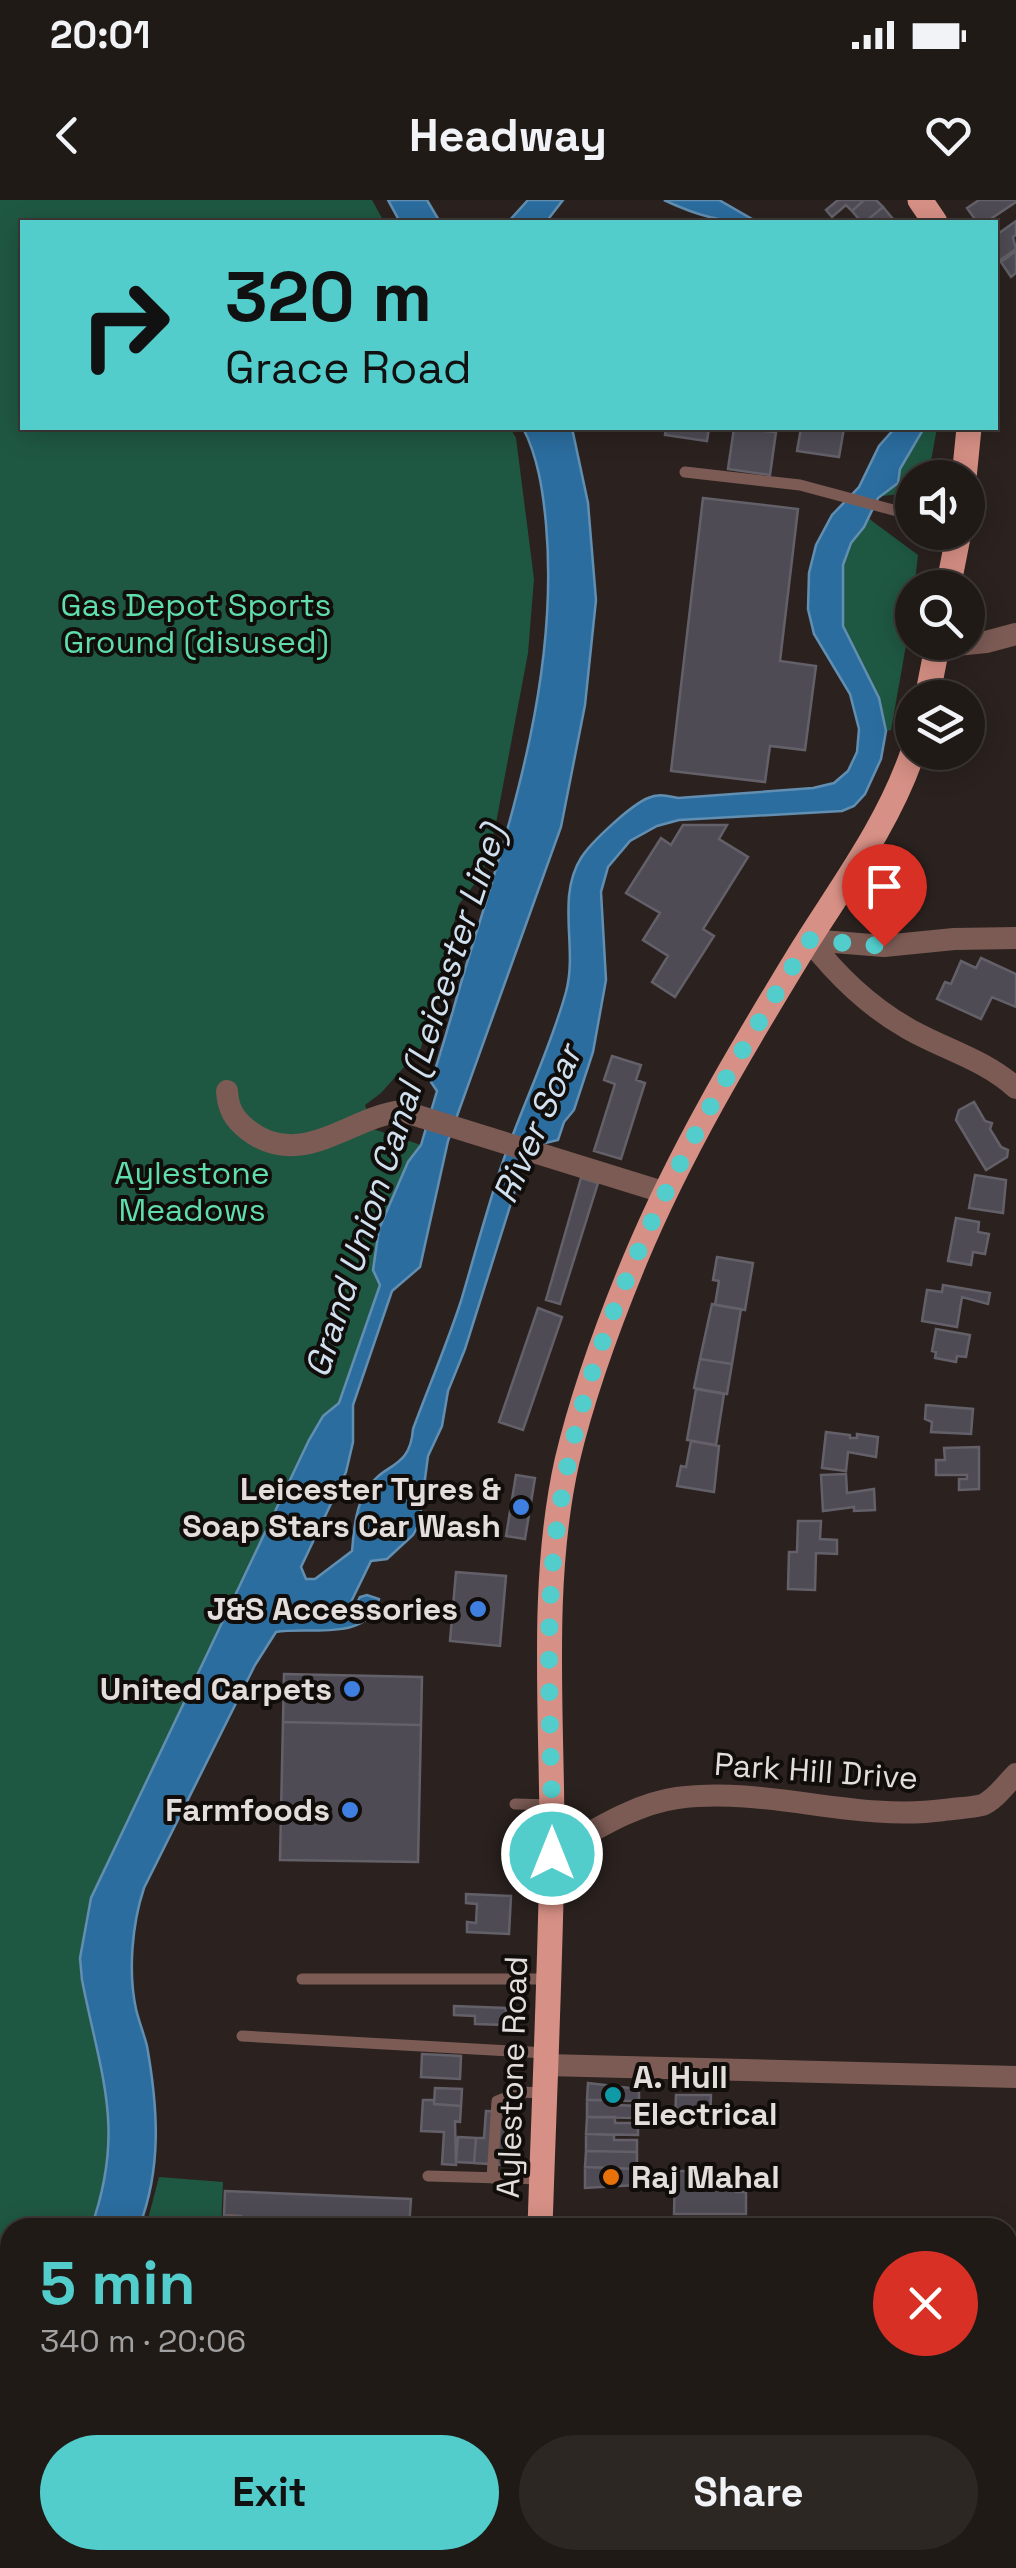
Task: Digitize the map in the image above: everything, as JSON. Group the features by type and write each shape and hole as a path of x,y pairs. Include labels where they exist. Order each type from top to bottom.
{"main road":[{"path":"966,460 969,430"},
{"name":"Aylestone Road","path":"540,2218 552,1854 550,1667 554,1546 567,1462 591,1376 635,1260 666,1192 733,1065 871,842 907,770"}],"street":[{"path":"985,642 1016,634"},
{"path":"809,940 884,946 1016,938"},
{"path":"809,940 840,980 906,1028 974,1060 1016,1088"},
{"path":"227,1091 228,1106 239,1123 260,1139 289,1146 315,1144 374,1116 402,1111 666,1192"},
{"path":"986,1804 1016,1774"},
{"name":"Park Hill Drive","path":"552,1854 610,1822 673,1798 735,1794 908,1814 1016,1803"},
{"path":"546,2059 1016,2077"}],"lane":[{"path":"685,472 800,485 895,509"},
{"path":"515,1804 552,1805"},
{"path":"302,1979 548,1979"},
{"path":"242,2036 546,2059"},
{"path":"492,2178 498,2101 520,2092 545,2093"},
{"path":"428,2176 542,2180"}],"green space":[{"path":"0,200 372,200 383,220 20,220 20,430 511,430 516,438 534,579 528,653 483,873 459,904 421,1048 381,1093 365,1105 373,1129 421,1145 391,1198 373,1270 380,1285 339,1403 323,1416 309,1440 91,1898 85,1928 84,1982 106,2084 111,2142 94,2218 0,2218"},
{"path":"923,430 937,430 931,460 906,460"},
{"path":"895,485 895,495 881,496"},
{"path":"868,518 895,538 895,550 911,550 918,555 916,570 895,570 895,660 903,660 900,680 895,680 891,730 886,731 879,698 843,626 843,565 851,543"},
{"path":"159,2177 223,2182 221,2218 148,2218"}],"water":[{"path":"388,200 427,200 439,220 399,220"},
{"path":"528,200 563,200 548,220 510,220"},
{"path":"664,200 719,200 754,220 726,220"},
{"name":"River Soar","path":"524,430 572,430 588,503 596,600 585,705 561,827 448,1141 420,1267 392,1291 353,1405 353,1442 346,1472 301,1567 306,1579 315,1579 352,1551 363,1496 374,1480 402,1459 411,1442 461,1301 500,1170 566,992 570,958 568,906 581,858 622,816 652,796 678,798 813,788 834,783 848,771 857,752 859,729 850,694 814,634 808,609 809,573 816,545 832,515 859,487 879,446 893,430 923,430 905,460 895,460 895,485 878,498 851,543 843,565 843,626 879,698 886,731 881,759 865,794 854,806 842,811 679,820 657,826 630,841 608,867 601,892 606,980 593,1052 574,1110 564,1122 558,1140 537,1145 518,1181 448,1391 442,1426 428,1456 419,1524 387,1559 371,1561 348,1608 353,1610 360,1597 379,1599 373,1613 363,1622 336,1630 276,1632 255,1665 144,1888 134,1932 132,1980 154,2092 156,2138 152,2183 142,2218 94,2218 107,2161 109,2132 80,1958 91,1898 309,1440 323,1416 339,1403 380,1285 373,1270 379,1229 408,1162 421,1145 437,1091 431,1082 503,846 530,740 546,633 548,579 541,487"}],"building":[{"path":"838,200 864,200 852,211 846,205 832,217 826,210"},
{"path":"864,200 876,200 883,207 867,220 855,220 858,218 852,211"},
{"path":"979,200 1016,200 989,220 976,220 967,208"},
{"path":"883,207 893,219 892,220 867,220"},
{"path":"1016,221 1016,249 998,262 998,234"},
{"path":"1016,251 1016,273 1011,277 1001,262"},
{"path":"666,430 709,430 707,441 665,435"},
{"path":"734,430 776,432 770,475 728,469"},
{"path":"801,430 844,430 839,457 797,451"},
{"path":"703,498 798,509 780,661 816,666 805,750 770,746 765,782 671,771"},
{"path":"683,825 727,825 719,839 748,857 703,929 714,936 675,997 652,982 668,956 643,940 660,913 626,893 661,838 671,845"},
{"path":"981,958 1016,974 1016,1007 992,997 981,1019 937,999 945,982 951,984 961,961 976,968"},
{"path":"612,1056 641,1065 636,1080 645,1083 621,1159 594,1151 615,1084 604,1080"},
{"path":"974,1102 985,1121 992,1123 990,1129 1001,1147 1008,1150 1007,1157 986,1170 956,1120 959,1110"},
{"path":"975,1175 1006,1180 1003,1213 969,1208"},
{"path":"581,1178 598,1183 560,1304 546,1300"},
{"path":"956,1218 979,1222 978,1232 989,1234 985,1254 973,1252 971,1265 948,1261"},
{"path":"717,1257 753,1263 745,1310 715,1305 719,1281 713,1280"},
{"path":"943,1285 990,1293 988,1304 962,1297 957,1327 922,1321 927,1290 942,1292"},
{"path":"712,1304 741,1309 732,1364 700,1359"},
{"path":"538,1308 562,1317 523,1430 499,1422"},
{"path":"936,1329 970,1335 966,1357 957,1356 956,1362 935,1358 936,1352 932,1351"},
{"path":"700,1359 732,1364 727,1394 694,1388"},
{"path":"696,1389 724,1394 716,1445 687,1440"},
{"path":"926,1405 973,1409 971,1434 931,1432 932,1422 925,1419"},
{"path":"826,1432 850,1438 857,1438 857,1434 878,1437 876,1457 848,1452 846,1471 822,1468"},
{"path":"691,1441 719,1446 714,1492 677,1486"},
{"path":"979,1447 979,1489 959,1490 959,1479 967,1479 967,1475 936,1475 936,1460 945,1460 944,1448"},
{"path":"846,1474 847,1493 874,1489 875,1510 854,1511 854,1507 823,1511 821,1475"},
{"name":"Leicester Tyres & Soap Stars Car Wash","path":"516,1475 535,1478 525,1539 506,1536"},
{"path":"798,1521 821,1521 820,1539 837,1540 837,1554 816,1553 815,1590 788,1589 789,1552 797,1552"},
{"name":"J&S Accessories","path":"456,1572 506,1576 500,1646 450,1641"},
{"name":"Farmfoods","path":"284,1674 422,1677 418,1862 280,1860"},
{"name":"United Carpets","path":"284,1674 422,1677 421,1725 283,1722"},
{"name":"Farmfoods","path":"283,1722 421,1725 418,1862 280,1860"},
{"path":"466,1894 511,1896 509,1934 467,1932 467,1922 476,1923 477,1904 466,1903"},
{"path":"454,2006 506,2008 506,2025 475,2024 475,2016 454,2015"},
{"path":"422,2054 461,2056 460,2079 421,2077"},
{"name":"A. Hull Electrical","path":"588,2083 639,2089 639,2101 587,2100"},
{"path":"435,2088 462,2089 461,2106 434,2104"},
{"path":"676,2095 711,2095 710,2121 699,2121 699,2115 690,2115 690,2122 675,2122"},
{"path":"423,2100 461,2106 460,2122 455,2121 456,2165 442,2164 444,2132 421,2131"},
{"path":"587,2100 615,2100 615,2105 639,2106 638,2118 587,2117"},
{"path":"486,2111 508,2112 504,2165 474,2163 476,2138 484,2138"},
{"path":"587,2117 615,2117 615,2123 638,2123 638,2135 586,2134"},
{"path":"586,2134 637,2140 637,2152 586,2151"},
{"path":"458,2137 476,2138 474,2163 456,2162"},
{"path":"586,2151 637,2152 637,2169 585,2167"},
{"name":"Raj Mahal","path":"585,2167 637,2169 636,2185 585,2188"},
{"path":"675,2171 736,2171 736,2192 746,2192 746,2214 674,2214"},
{"path":"225,2191 411,2199 410,2218 224,2215"}],"place":[{"name":"Leicester Tyres & Soap Stars Car Wash","path":"521,1507"},
{"name":"J&S Accessories","path":"478,1609"},
{"name":"United Carpets","path":"352,1689"},
{"name":"Farmfoods","path":"350,1810"},
{"name":"A. Hull Electrical","path":"613,2095"},
{"name":"Raj Mahal","path":"611,2177"}],"route":[{"path":"552,1854 550,1667 554,1546 567,1462 591,1376 635,1260 666,1192 733,1065 809,940 884,946"}],"park label":[{"name":"Gas Depot Sports Ground (disused)","path":"196,624"},
{"name":"Aylestone Meadows","path":"192,1192"}],"water label":[{"name":"Grand Union Canal (Leicester Line)","path":"405,1101"}]}
